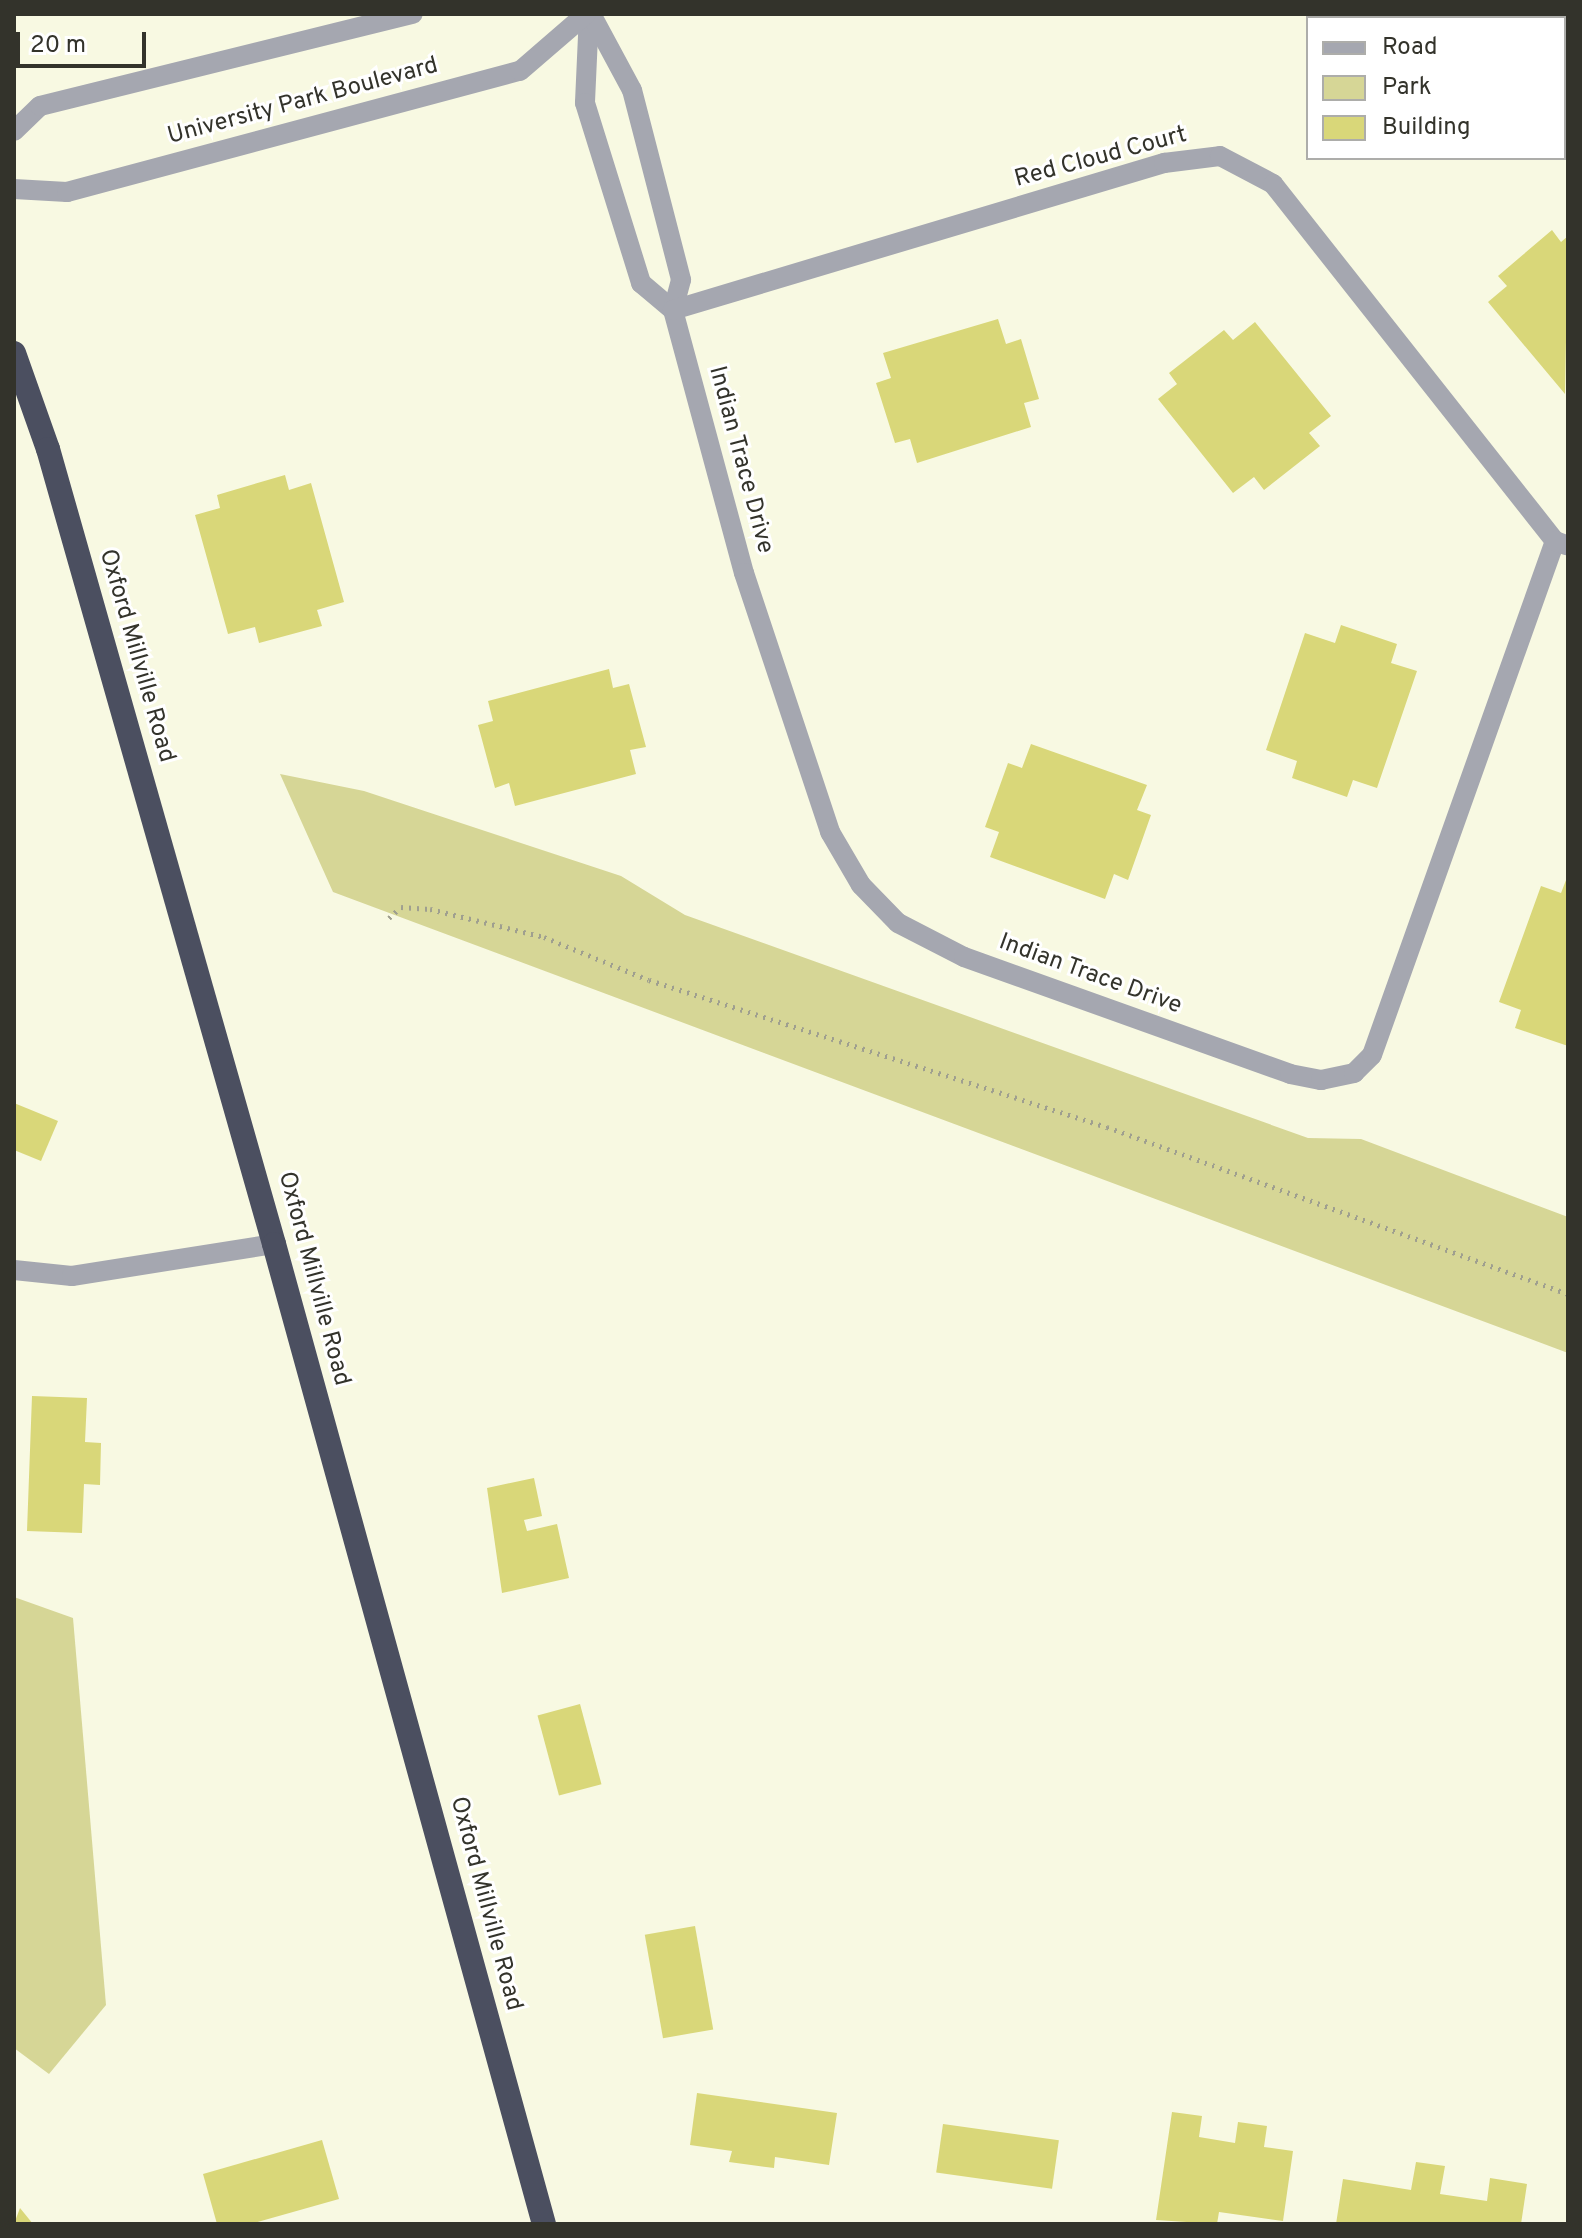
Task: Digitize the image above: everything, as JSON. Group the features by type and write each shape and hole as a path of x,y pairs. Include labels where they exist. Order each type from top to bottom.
{"highway":[{"name":"Oxford Millville Road","path":"14,353 48,449 274,1244 544,2224"}],"street":[{"path":"14,131 40,106 413,14"},
{"path":"588,14 585,103 641,283 673,310"},
{"name":"University Park Boulevard","path":"14,189 67,192 520,71 588,14"},
{"name":"Indian Trace Drive","path":"588,14 632,90 681,280 673,310 744,573 830,832 861,885 898,923 964,957 1290,1074 1321,1080 1354,1073 1372,1055 1562,543"},
{"name":"Red Cloud Court","path":"673,310 1164,163 1220,156 1273,184 1562,543"},
{"path":"14,1270 72,1276 274,1244"}],"path":[{"path":"389,918 401,907 430,909 544,937 649,980 1107,1127 1568,1294"}],"green space":[{"path":"280,774 364,791 621,876 685,915 1308,1138 1361,1139 1568,1217 1568,1353 333,892"},
{"path":"14,1597 73,1618 106,2005 49,2074 14,2048"}],"building":[{"path":"1552,230 1561,242 1568,236 1565,394 1488,302 1507,286 1498,276"},
{"path":"998,319 1006,344 1021,339 1039,399 1024,403 1031,427 917,463 910,439 895,443 876,383 891,378 883,353"},
{"path":"1255,322 1331,416 1309,433 1320,446 1264,490 1254,477 1233,493 1158,399 1177,384 1169,373 1224,330 1233,340"},
{"path":"285,475 289,490 311,483 344,602 317,610 322,626 259,643 255,627 228,634 195,515 220,508 217,495"},
{"path":"1341,625 1397,644 1391,663 1417,671 1377,788 1353,780 1347,797 1292,778 1297,761 1266,750 1305,633 1335,643"},
{"path":"609,669 613,688 629,684 646,747 630,750 636,774 515,806 509,783 495,788 478,725 493,721 488,701"},
{"path":"1031,744 1147,785 1137,810 1151,815 1128,880 1114,874 1105,899 990,857 999,832 985,827 1008,763 1022,768"},
{"path":"1568,875 1568,1046 1515,1028 1521,1010 1499,1002 1541,886 1561,893"},
{"path":"14,1103 58,1121 41,1161 14,1150"},
{"path":"32,1396 87,1398 85,1442 101,1443 100,1485 84,1484 82,1533 27,1531"},
{"path":"534,1478 542,1516 524,1520 527,1531 557,1524 569,1578 502,1593 487,1488"},
{"path":"580,1704 601,1784 559,1796 537,1715"},
{"path":"695,1926 713,2029 663,2038 645,1935"},
{"path":"697,2093 837,2113 829,2165 775,2157 774,2168 729,2162 732,2151 690,2145"},
{"path":"1172,2112 1202,2116 1199,2137 1235,2143 1238,2122 1267,2126 1264,2147 1293,2151 1283,2221 1219,2212 1217,2224 1156,2220"},
{"path":"943,2124 1059,2140 1052,2189 936,2173"},
{"path":"322,2140 339,2199 250,2224 217,2224 203,2174"},
{"path":"1416,2162 1445,2166 1440,2194 1487,2201 1490,2178 1527,2184 1521,2224 1336,2224 1343,2179 1411,2190"},
{"path":"20,2208 33,2224 14,2224"}]}
